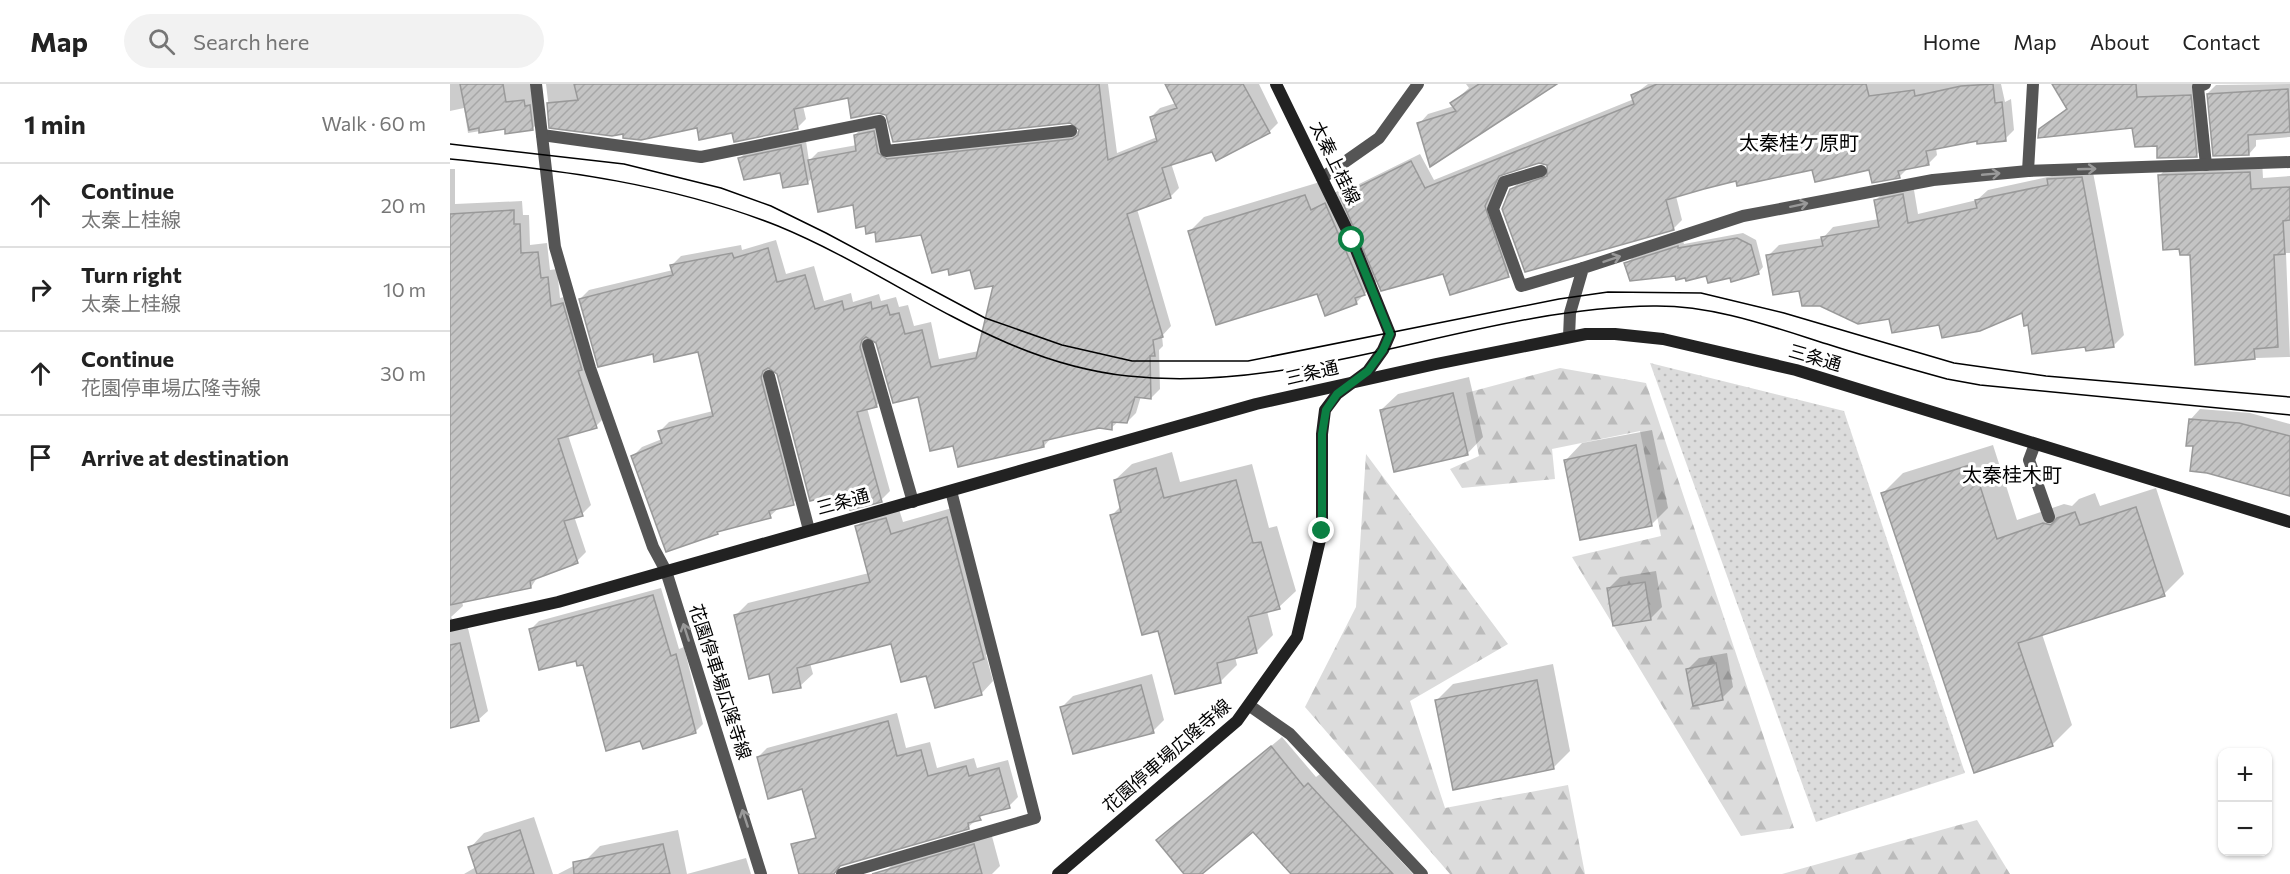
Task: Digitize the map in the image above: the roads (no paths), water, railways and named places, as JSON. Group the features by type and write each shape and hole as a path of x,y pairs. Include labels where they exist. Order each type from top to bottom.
{"main road":[{"name":"太秦上桂線","path":"1276,84 1352,240 1390,334 1383,350 1368,371 1352,382"},
{"name":"三条通","path":"450,626 558,602 1256,405 1569,336 1615,334 1663,339 1797,370 2290,522"},
{"name":"花園停車場広隆寺線","path":"1058,874 1237,721 1297,637 1322,531 1322,434 1326,410 1337,394 1352,382"}],"street":[{"name":"花園停車場広隆寺線","path":"536,84 555,247 590,368 653,547 666,571 760,874"},
{"path":"1322,178 1379,138 1418,84"},
{"path":"2028,171 2033,84"},
{"path":"2205,84 2198,87 2206,165"},
{"path":"542,135 701,157 879,121 886,151 1071,131"},
{"path":"1541,171 1504,182 1493,209 1521,286 1743,216 1933,180 2028,171 2290,162"},
{"path":"1569,336 1570,313 1583,268"},
{"path":"868,345 913,502"},
{"path":"769,376 809,530"},
{"path":"2035,444 2029,460 2049,517"},
{"path":"842,874 1035,818 951,491"},
{"path":"1250,705 1290,734 1422,874"}],"tram line":[{"path":"450,144 624,164 721,188 771,206 826,233 985,318 1062,345 1132,361 1248,361 1559,299 1608,292 1701,293 1784,313 1954,363 2046,376 2290,397"},
{"path":"450,159 575,174 698,199 778,226 822,246 948,314 1034,354 1080,368 1128,376 1194,379 1260,373 1325,363 1521,320 1587,310 1653,306 1697,309 1741,318 1902,367 1980,385 2290,415"}],"district":[{"name":"太秦桂ケ原町","path":"1799,143"},
{"name":"太秦桂木町","path":"2012,475"}]}
